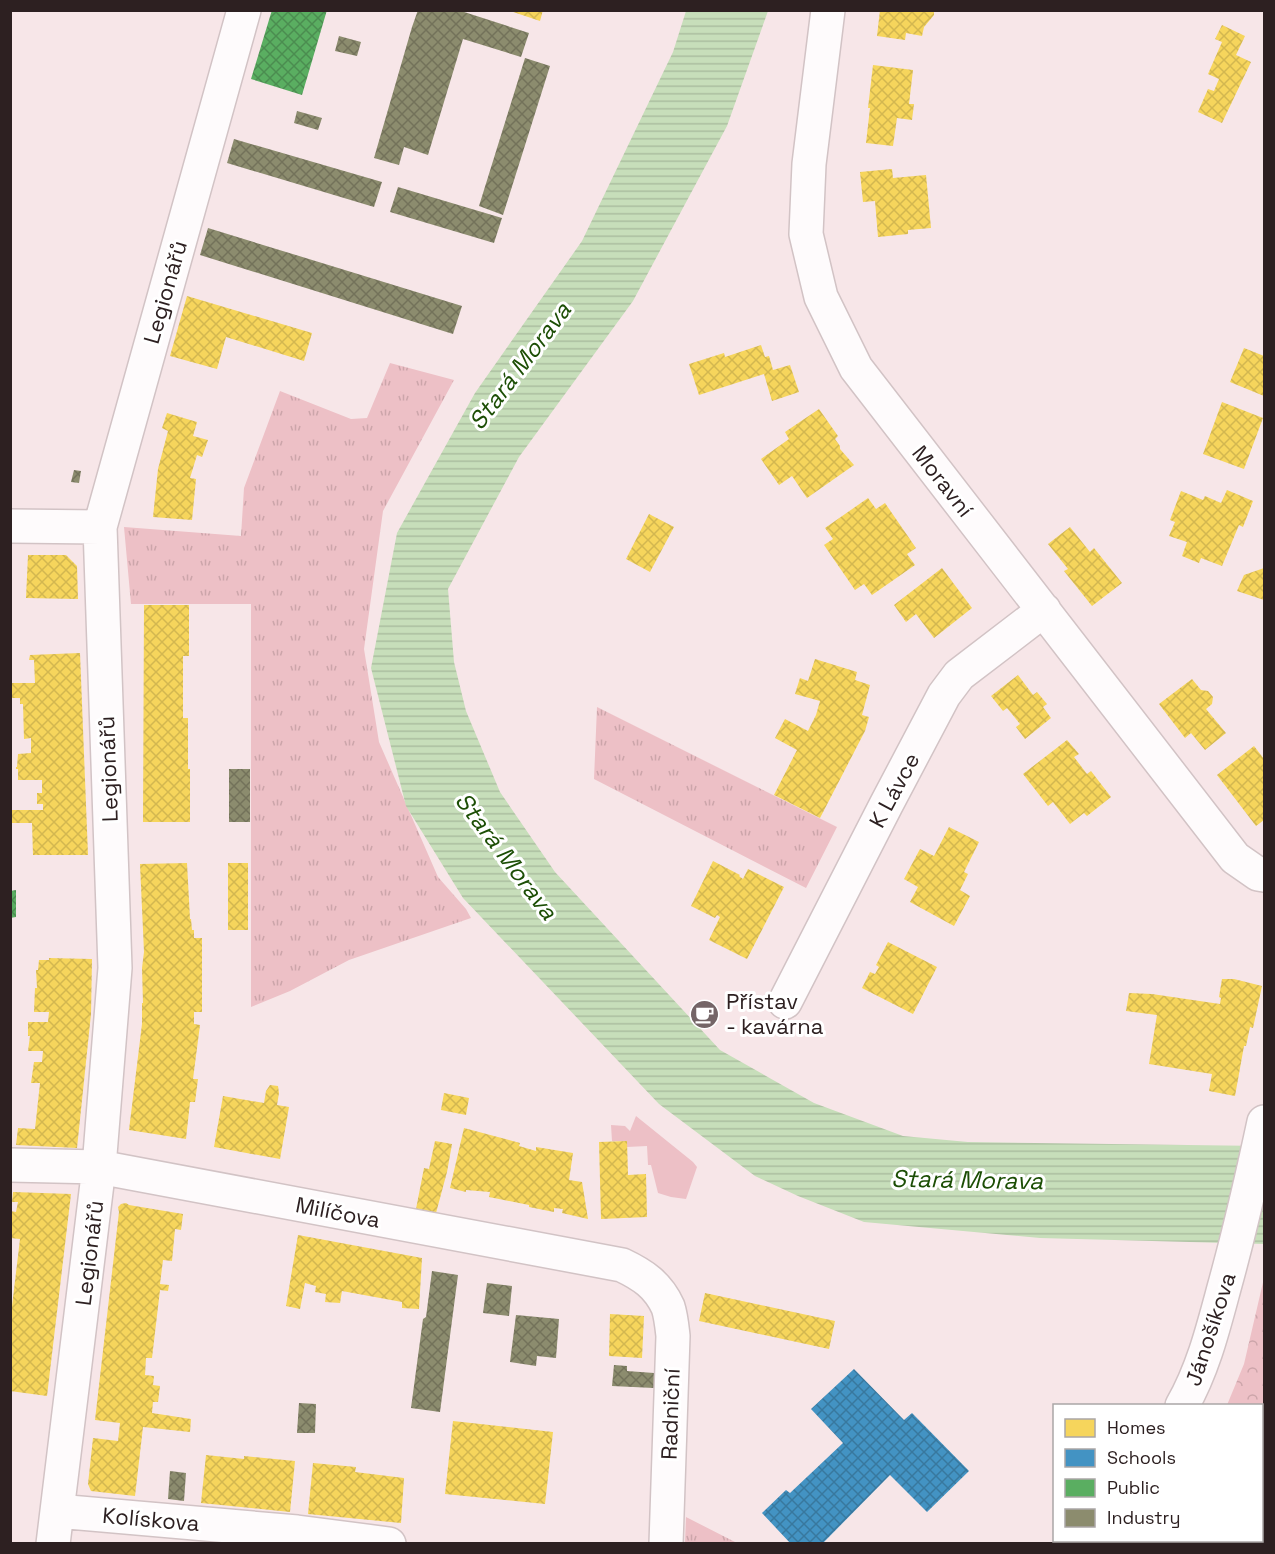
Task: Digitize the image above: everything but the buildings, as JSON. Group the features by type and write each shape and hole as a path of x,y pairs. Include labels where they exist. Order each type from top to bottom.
{"street":[{"name":"Legionářů","path":"53,1544 99,1167 115,968 99,527 244,10"},
{"name":"Moravní","path":"828,10 809,164 806,234 821,297 856,368 1235,858 1258,874 1264,875"},
{"path":"10,526 99,527"},
{"name":"K Lávce","path":"785,1002 944,695 959,675 1044,610"},
{"name":"Jánošíkova","path":"1183,1404 1208,1349 1263,1130"},
{"name":"Milíčova","path":"10,1165 99,1167 622,1265 643,1275 657,1289"},
{"name":"Radniční","path":"657,1289 668,1308 674,1336 666,1544"},
{"name":"Kolískova","path":"57,1511 297,1532 389,1544"}],"green space":[{"path":"390,363 454,380 383,511 364,649 379,742 438,877 471,918 349,960 290,991 251,1007 251,604 131,604 124,527 241,536 244,488 280,391 351,419 367,418"},
{"path":"597,707 837,827 806,888 594,779"},
{"path":"636,1116 697,1167 686,1199 658,1193 651,1165 648,1165 647,1146 627,1147 627,1141 612,1141 611,1125 625,1126 630,1131"},
{"path":"1264,1278 1264,1543 1134,1543 1263,1542 1263,1404 1227,1404 1244,1364"},
{"path":"686,1517 737,1543 685,1543"}],"water":[{"name":"Stará Morava","path":"686,11 768,11 727,126 633,301 519,457 448,589 454,662 466,711 500,792 555,872 720,1050 814,1103 903,1136 968,1142 1264,1146 1264,1244 1040,1238 864,1222 755,1176 659,1104 463,898 406,806 371,668 397,533 475,393 582,241 673,52"}],"place":[{"name":"Přístav - kavárna","path":"705,1014"}]}
